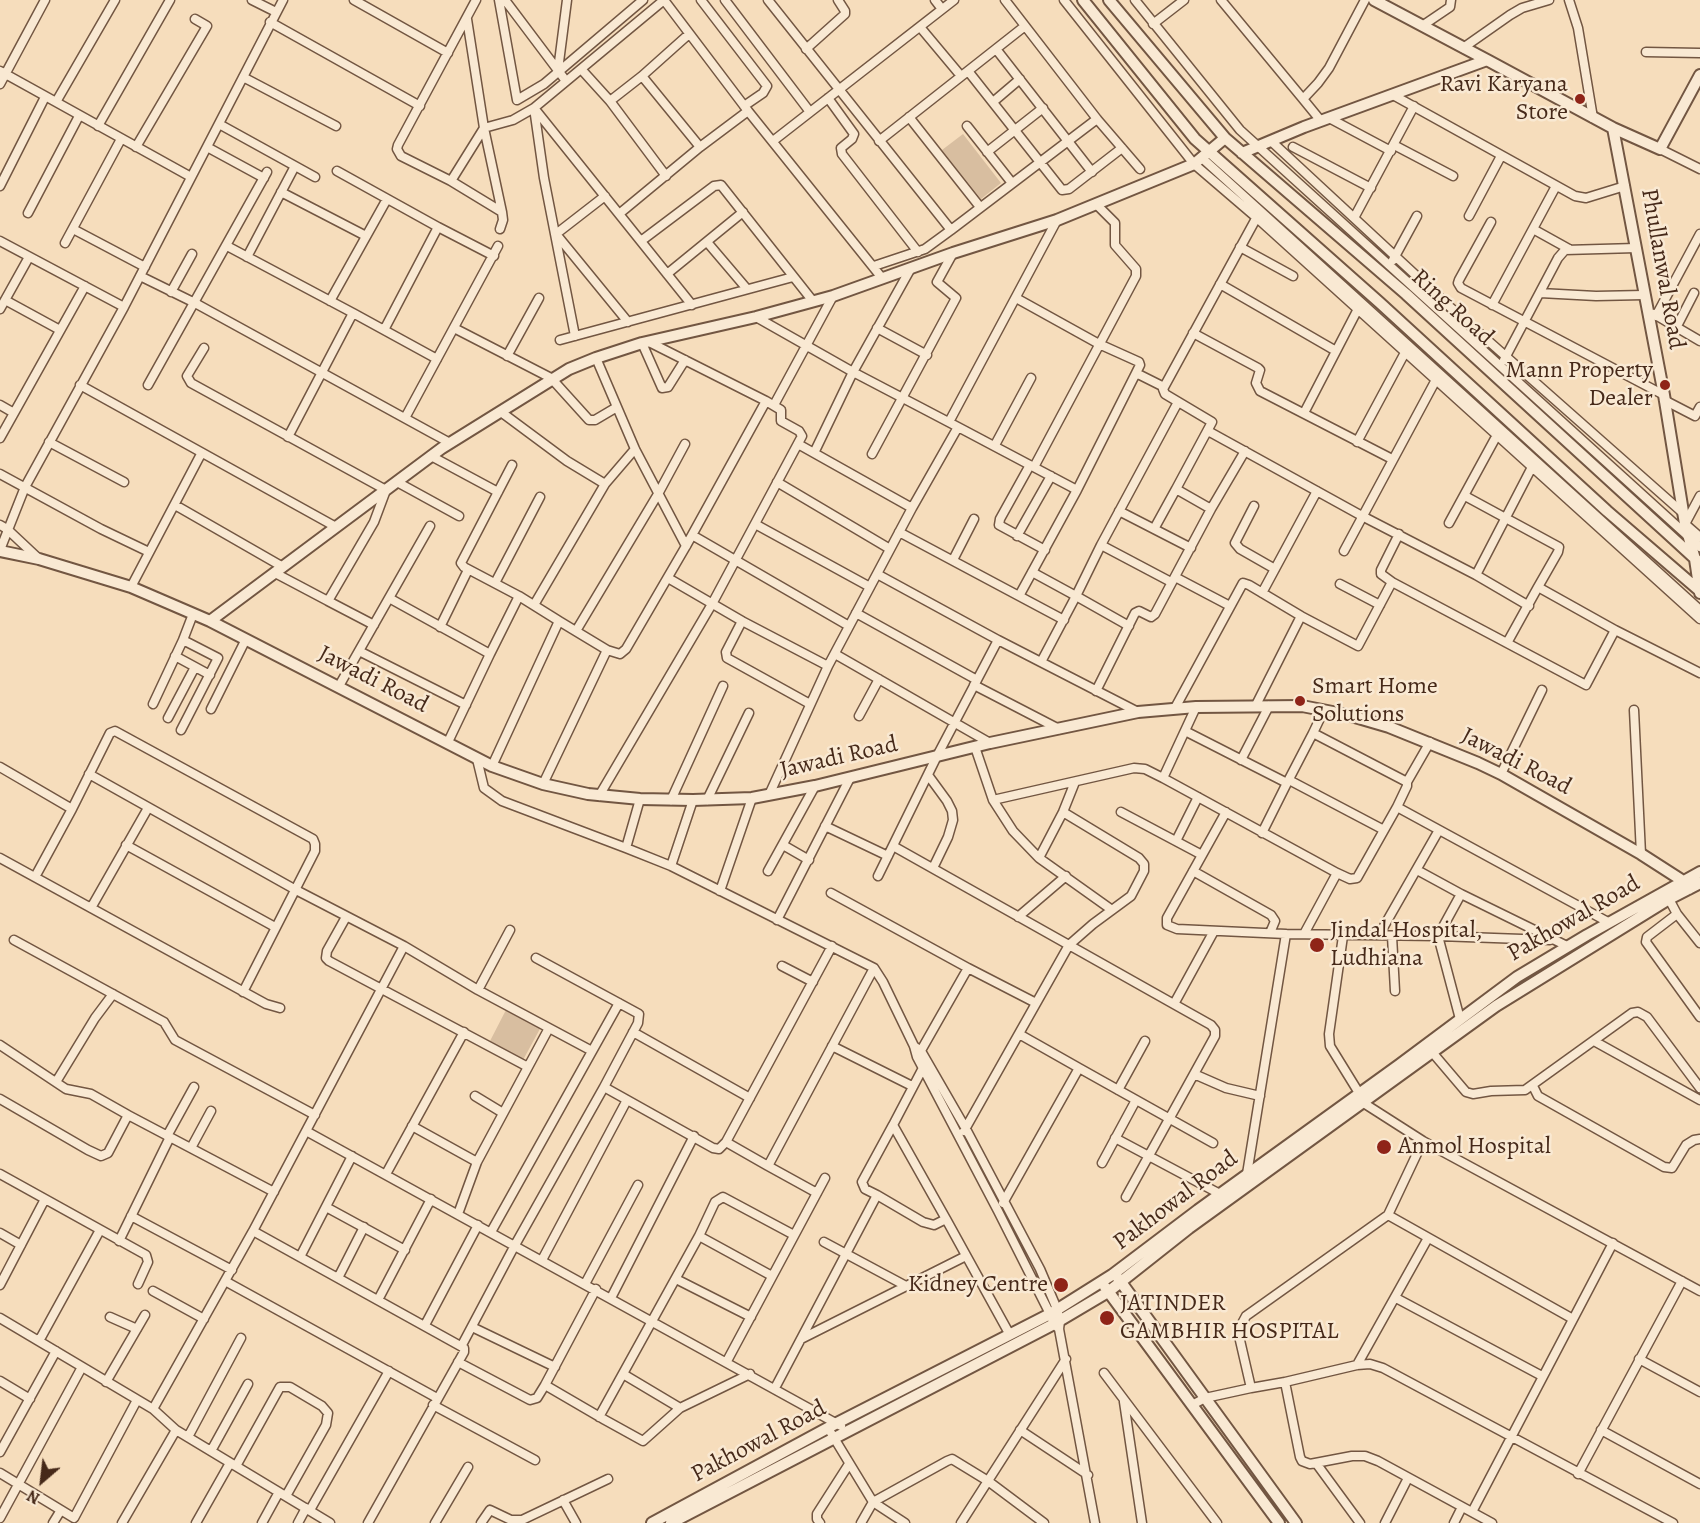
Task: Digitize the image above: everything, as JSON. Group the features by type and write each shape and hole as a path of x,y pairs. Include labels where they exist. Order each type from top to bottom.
{"street":[{"path":"0,84 3,73 45,0"},
{"path":"56,102 115,0"},
{"path":"98,126 170,0"},
{"path":"252,0 276,12"},
{"path":"0,550 3,527 124,307 283,0"},
{"path":"354,0 448,52"},
{"path":"476,0 398,145 398,153 502,212"},
{"path":"499,0 517,100 544,84 643,0"},
{"path":"505,0 566,81"},
{"path":"558,70 567,0"},
{"path":"451,181 484,128 513,120 534,108 664,0 746,108 882,278"},
{"path":"620,214 766,90 767,86 701,0"},
{"path":"725,0 810,112"},
{"path":"768,0 951,230"},
{"path":"806,49 845,14 838,0"},
{"path":"935,0 942,9"},
{"path":"772,141 954,0"},
{"path":"1005,0 1140,170"},
{"path":"1064,0 1201,158 1259,214 1700,610"},
{"path":"1083,0 1185,129 1201,158 1380,303 1607,511 1700,592"},
{"name":"Ring Road","path":"1109,0 1225,138 1406,294 1697,561"},
{"path":"1135,0 1235,125 1694,537 1700,547"},
{"path":"1153,24 1184,0"},
{"path":"1221,0 1303,99 1325,120 1453,176"},
{"path":"1303,99 1329,68 1365,0"},
{"path":"1374,0 1593,118 1700,169"},
{"path":"1422,26 1450,7 1451,0"},
{"path":"1463,48 1522,8 1549,0"},
{"path":"1569,0 1578,28 1593,118"},
{"path":"467,19 484,128 502,212 503,220 500,229"},
{"path":"136,147 207,27 195,20"},
{"path":"270,22 420,106"},
{"path":"879,141 1025,26"},
{"path":"920,27 993,102 1059,186 1066,191 1122,148"},
{"path":"610,101 689,34"},
{"path":"996,49 1092,172"},
{"path":"1646,52 1700,53"},
{"path":"1242,153 1304,127 1487,60"},
{"path":"581,69 610,101 666,176"},
{"path":"3,73 191,177"},
{"path":"1660,149 1700,75"},
{"path":"642,76 700,147"},
{"path":"243,77 336,126"},
{"path":"993,102 1020,79"},
{"path":"1393,95 1575,195 1586,198 1625,186"},
{"path":"0,186 45,97"},
{"path":"828,98 854,134 852,139 841,148 842,154 918,252"},
{"path":"1354,218 1414,106"},
{"path":"534,108 692,305"},
{"path":"534,108 544,178 575,336"},
{"path":"987,152 1043,108"},
{"path":"28,213 79,116"},
{"path":"909,117 980,207"},
{"path":"873,266 918,252 932,245 1098,119"},
{"path":"219,124 315,177"},
{"path":"967,126 1012,183"},
{"path":"1288,158 1304,127"},
{"name":"Phullanwal Road","path":"1613,128 1644,295 1652,313 1684,518 1694,537 1700,592"},
{"path":"210,621 431,456 551,378 575,366 646,343 833,296 953,253 1057,220 1201,158 1225,138"},
{"path":"65,243 121,139"},
{"path":"1270,141 1684,518 1700,496"},
{"path":"148,385 265,175 207,147"},
{"path":"1293,147 1371,188"},
{"path":"1469,216 1501,156"},
{"path":"247,256 295,166"},
{"path":"337,171 494,256"},
{"path":"641,242 718,184 724,188 812,300"},
{"path":"1492,305 1556,186"},
{"path":"281,192 366,236"},
{"path":"556,234 605,196"},
{"path":"330,301 387,199"},
{"path":"1045,550 1002,528 999,522 1137,273 1115,245 1115,224 1096,204"},
{"path":"668,274 743,212"},
{"path":"1154,529 1212,422 1165,394 1164,387 1259,214"},
{"path":"1390,266 1417,216"},
{"path":"949,422 1057,220"},
{"path":"1491,222 1458,283 1461,288 1697,417 1700,407"},
{"path":"384,330 438,227"},
{"path":"73,229 145,267"},
{"path":"1533,229 1569,249"},
{"path":"556,234 628,322"},
{"path":"1700,234 1652,313 1700,341"},
{"path":"0,242 124,307"},
{"path":"707,242 747,289"},
{"path":"227,246 437,358"},
{"path":"405,418 498,246"},
{"path":"1240,247 1293,276"},
{"path":"1501,366 1561,253 1569,249 1636,248"},
{"path":"872,454 956,298 937,282 953,253"},
{"path":"171,292 192,254"},
{"path":"0,309 29,257"},
{"path":"814,453 853,372 911,268"},
{"path":"140,276 195,303 450,443"},
{"path":"560,340 794,277"},
{"path":"1220,284 1336,351"},
{"path":"0,438 85,286"},
{"path":"1540,293 1596,296 1644,295"},
{"path":"1676,328 1694,293"},
{"path":"512,465 461,560 464,567 519,596 607,650 623,653 833,296"},
{"path":"507,356 539,298"},
{"path":"1016,298 1099,344 1139,362 1140,365 1077,490 1018,596"},
{"path":"5,300 60,330"},
{"path":"1304,413 1360,305"},
{"path":"1446,316 1450,307"},
{"path":"288,437 353,313"},
{"path":"756,317 853,372 1077,490"},
{"path":"454,328 551,378 589,420 595,420 617,407"},
{"path":"877,328 927,355"},
{"path":"1193,333 1258,368 1260,370 1256,383 1258,389 1392,459"},
{"path":"646,343 662,388 668,387 685,360"},
{"path":"599,796 712,604 802,436 801,432 782,421 781,410 770,403 646,343"},
{"path":"204,348 189,372 188,380 386,490"},
{"path":"1357,442 1407,349"},
{"path":"596,358 635,449 686,546"},
{"path":"1136,373 1164,387"},
{"path":"1438,376 1497,435 1700,619"},
{"path":"1344,550 1438,376"},
{"path":"995,445 1031,378"},
{"path":"80,385 336,527"},
{"path":"1041,662 1178,402"},
{"path":"0,405 14,413"},
{"path":"501,412 567,461 605,484"},
{"path":"769,795 834,654 958,427"},
{"path":"1208,431 1362,516 1476,575 1529,606"},
{"path":"1449,523 1497,435"},
{"path":"49,442 124,482"},
{"path":"576,631 658,494 685,444"},
{"path":"798,444 912,508"},
{"path":"534,605 605,484 635,449"},
{"path":"1096,691 1137,611 1154,616 1245,451"},
{"path":"130,587 201,454"},
{"path":"431,456 498,492"},
{"path":"1476,575 1532,467"},
{"path":"0,474 101,529 149,552"},
{"path":"1017,536 1051,476"},
{"path":"397,482 459,516"},
{"path":"777,482 890,549"},
{"path":"1176,489 1211,509"},
{"path":"328,601 374,522 386,490"},
{"path":"1262,593 1317,491"},
{"path":"1465,495 1559,547 1507,643"},
{"path":"495,583 540,497"},
{"path":"175,505 328,601 374,625"},
{"path":"1254,506 1235,543 1240,549 1275,569"},
{"path":"1119,511 1191,548"},
{"path":"953,560 974,519"},
{"path":"755,524 870,587"},
{"path":"339,686 430,526"},
{"path":"3,527 39,559"},
{"path":"899,532 1064,620"},
{"path":"1399,534 1381,570 1382,574 1392,582 1586,685 1615,630"},
{"path":"692,535 849,626"},
{"path":"1101,545 1230,606"},
{"name":"Jawadi Road","path":"0,550 39,559 130,587 210,621 492,766 543,784 599,796 693,801 752,798 850,778 990,743 1138,712 1196,707 1302,706 1368,721 1430,742 1501,774 1641,854 1686,885"},
{"path":"441,627 468,570"},
{"path":"1032,572 1129,626"},
{"path":"877,574 1138,712"},
{"path":"668,578 742,621 828,666"},
{"path":"1175,708 1243,583 1358,646 1392,582"},
{"path":"1340,584 1380,605"},
{"path":"1538,587 1615,630 1700,673"},
{"path":"448,742 519,596"},
{"path":"389,598 490,654"},
{"path":"856,613 1059,729"},
{"path":"153,704 193,614"},
{"path":"1256,705 1301,616"},
{"path":"492,766 560,621"},
{"path":"742,621 726,652 727,658 810,704"},
{"path":"211,709 246,639"},
{"path":"181,730 218,658 183,640"},
{"path":"878,876 998,640"},
{"path":"543,784 607,650"},
{"path":"359,651 466,705"},
{"path":"834,654 990,743"},
{"path":"175,656 210,675"},
{"path":"168,718 195,667"},
{"path":"859,716 879,679"},
{"path":"671,800 723,686"},
{"path":"1501,774 1542,690"},
{"path":"1241,760 1269,706"},
{"path":"1163,778 1196,707"},
{"path":"1262,833 1324,710"},
{"path":"1634,710 1641,854"},
{"path":"707,800 749,713"},
{"path":"35,877 113,731 119,732 309,837 314,841 316,848 243,992"},
{"path":"1185,732 1384,830"},
{"path":"1313,733 1407,782"},
{"path":"993,800 1134,768 1145,769 1337,873 1350,879 1358,878 1430,742"},
{"path":"975,747 993,800 1012,831 1039,858 1112,910"},
{"path":"477,759 482,785 493,796 671,866 874,968 884,982 960,1139 1056,1319"},
{"path":"1,770 72,808"},
{"path":"89,774 592,1051"},
{"path":"928,774 947,801 953,820 948,837 933,868"},
{"path":"777,920 850,778"},
{"path":"1039,858 1063,812 1075,782"},
{"path":"768,871 814,786"},
{"path":"1176,841 1198,797"},
{"path":"720,891 752,798"},
{"path":"626,848 640,799"},
{"path":"671,866 693,801"},
{"path":"1397,807 1608,922"},
{"path":"90,908 148,808"},
{"path":"960,1139 1069,945 1131,896 1144,871 1144,864 1139,858 1063,812"},
{"path":"1121,812 1202,855"},
{"path":"1226,812 1167,918 1167,925 1177,929 1286,934 1553,940"},
{"path":"825,826 888,856"},
{"path":"1379,936 1439,830"},
{"path":"126,845 275,927"},
{"path":"783,845 809,860"},
{"path":"893,846 1211,1025 1215,1030 1215,1036 1126,1197"},
{"path":"0,858 243,992 266,1004 280,1008"},
{"path":"1417,870 1567,946"},
{"path":"1193,871 1271,915 1275,921 1270,933"},
{"name":"Pakhowal Road","path":"671,1523 1108,1292 1118,1278 1247,1174 1496,1006 1669,899 1700,872"},
{"path":"1304,934 1337,873"},
{"path":"1018,917 1066,876"},
{"name":"Pakhowal Road","path":"652,1523 833,1425 1010,1335 1056,1319 1101,1282 1118,1278 1190,1228 1517,977 1608,922 1686,885 1700,884"},
{"path":"831,893 1036,1003"},
{"path":"1460,1019 1438,936 1461,894"},
{"path":"1669,899 1677,914 1700,944"},
{"path":"1677,914 1647,937 1646,942 1700,1017"},
{"path":"346,917 327,951 326,958 528,1067"},
{"path":"478,990 510,930"},
{"path":"1174,1004 1214,931"},
{"path":"1247,1174 1286,934"},
{"path":"1343,936 1329,1034 1330,1046 1361,1097 1423,1141 1700,1291"},
{"path":"1392,936 1395,991"},
{"path":"14,940 164,1022 175,1040 315,1115"},
{"path":"153,1409 254,1231 404,946"},
{"path":"604,1087 721,1149 832,946"},
{"path":"462,1345 639,1021 639,1014 536,958"},
{"path":"782,966 813,982"},
{"path":"768,1166 874,968"},
{"path":"918,1051 968,968"},
{"path":"56,1082 112,994"},
{"path":"491,1232 619,1003"},
{"path":"1431,1052 1460,1087 1473,1095 1491,1091 1525,1090 1632,1013 1643,1014 1700,1088"},
{"path":"458,1214 477,1162 549,1028"},
{"path":"386,1174 464,1032"},
{"path":"633,1032 750,1098"},
{"path":"1019,1034 1213,1143"},
{"path":"1118,1090 1145,1041"},
{"path":"1594,1041 1700,1100"},
{"path":"0,1045 69,1090 91,1094 274,1192"},
{"path":"832,1046 912,1086"},
{"path":"925,1064 966,1129 1040,1269 1066,1359 1095,1523"},
{"path":"925,1064 862,1182 865,1189 923,1222 934,1225 946,1219"},
{"path":"998,1211 1079,1068"},
{"path":"1194,1074 1226,1088 1260,1096"},
{"path":"1533,1086 1538,1096 1664,1167 1672,1168 1686,1145 1700,1139"},
{"path":"119,1241 194,1087"},
{"path":"475,1096 503,1113"},
{"path":"0,1100 101,1156 108,1153 128,1115"},
{"path":"542,1260 627,1100"},
{"path":"1102,1164 1136,1100"},
{"path":"191,1148 211,1111"},
{"path":"893,1125 1010,1335"},
{"path":"412,1126 477,1162"},
{"path":"306,1131 727,1361 833,1425 848,1431"},
{"path":"611,1298 694,1136"},
{"path":"1115,1138 1220,1194"},
{"path":"1251,1388 1239,1336 1239,1329 1246,1316 1388,1215 1423,1141"},
{"path":"726,1142 817,1193"},
{"path":"300,1257 352,1156"},
{"path":"1,1178 45,1199 146,1255 146,1268 138,1284"},
{"path":"727,1361 825,1178"},
{"path":"585,1284 638,1185"},
{"path":"775,1388 877,1195"},
{"path":"599,1417 676,1279 715,1202 723,1197 794,1235"},
{"path":"0,1285 45,1199"},
{"path":"378,1300 432,1199"},
{"path":"326,1207 405,1250"},
{"path":"1388,1215 1573,1319"},
{"path":"131,1216 232,1270"},
{"path":"425,1325 478,1225"},
{"path":"338,1278 364,1227"},
{"path":"39,1341 100,1230"},
{"path":"254,1231 462,1345 464,1350 368,1523"},
{"path":"0,1233 21,1245"},
{"path":"699,1236 772,1276"},
{"path":"1357,1365 1428,1238"},
{"path":"824,1242 906,1286"},
{"path":"1472,1512 1613,1244"},
{"path":"800,1339 966,1256"},
{"path":"1118,1278 1296,1523"},
{"path":"676,1279 751,1317"},
{"path":"225,1281 389,1371 535,1460"},
{"path":"1578,1474 1682,1281"},
{"path":"1101,1282 1279,1523"},
{"path":"459,1362 530,1400 537,1398 596,1289"},
{"path":"153,1291 204,1319"},
{"path":"1396,1298 1542,1376"},
{"path":"106,1382 145,1315"},
{"path":"110,1317 137,1329"},
{"path":"0,1318 153,1409 176,1430 330,1523"},
{"path":"472,1327 555,1367"},
{"path":"188,1437 241,1338"},
{"path":"0,1452 56,1352"},
{"path":"961,1523 1066,1359"},
{"path":"1640,1359 1700,1392"},
{"path":"1192,1405 1205,1398 1370,1364 1383,1368 1672,1523"},
{"path":"0,1518 82,1367"},
{"path":"297,1523 308,1509 389,1371"},
{"path":"1104,1373 1217,1523"},
{"path":"623,1374 680,1408"},
{"path":"545,1385 643,1441 680,1408 750,1374"},
{"path":"0,1381 30,1399"},
{"path":"1286,1382 1300,1457 1306,1463 1365,1456 1492,1523"},
{"path":"211,1451 248,1384"},
{"path":"196,1523 280,1387 290,1387 322,1407 328,1413 329,1418 283,1494 262,1523"},
{"path":"74,1518 137,1400"},
{"path":"1124,1401 1142,1523"},
{"path":"833,1425 835,1438 873,1502 905,1523"},
{"path":"123,1523 176,1430"},
{"path":"1020,1430 1088,1475"},
{"path":"1601,1430 1700,1484"},
{"path":"861,1523 873,1502 952,1460 988,1481 1044,1523"},
{"path":"1316,1463 1360,1523"},
{"path":"819,1523 817,1514 849,1464"},
{"path":"435,1523 468,1467"},
{"path":"0,1473 84,1523"},
{"path":"1385,1523 1408,1478"},
{"path":"481,1523 490,1510 516,1521 522,1520 608,1479"},
{"path":"563,1500 576,1523"},
{"path":"1454,1523 1462,1507"},
{"path":"53,1523 61,1510"}],"shaded area":[{"path":"963,134 1001,183 981,199 942,150"},
{"path":"507,1008 541,1027 523,1060 490,1041"}],"place":[{"name":"Ravi Karyana Store","path":"1580,99"},
{"name":"Mann Property Dealer","path":"1665,385"},
{"name":"Smart Home Solutions","path":"1300,701"},
{"name":"Jindal Hospital, Ludhiana","path":"1317,945"},
{"name":"Anmol Hospital","path":"1384,1147"},
{"name":"Kidney Centre","path":"1061,1285"},
{"name":"JATINDER GAMBHIR HOSPITAL","path":"1107,1318"}]}
